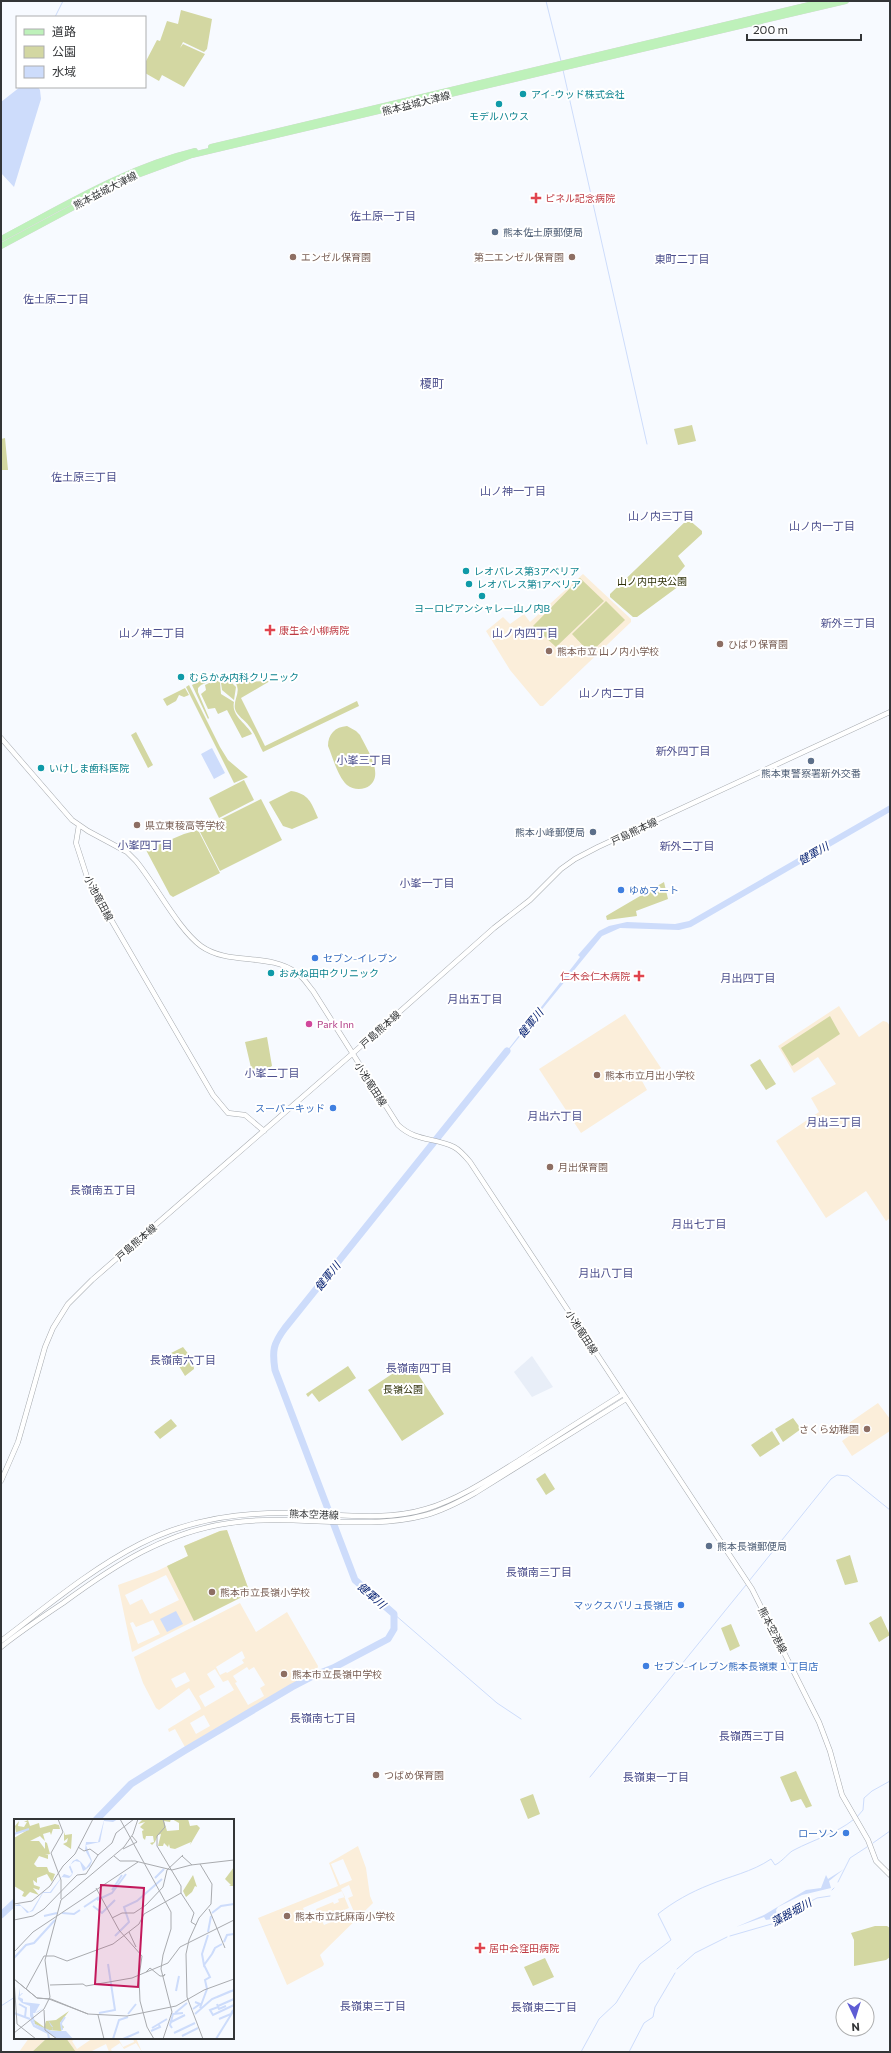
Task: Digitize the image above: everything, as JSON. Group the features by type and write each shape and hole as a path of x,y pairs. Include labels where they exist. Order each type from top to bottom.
{"main road":[{"name":"熊本益城大津線","path":"1,238 122,176 144,166 187,152 825,1"},
{"name":"熊本益城大津線","path":"1,246 109,187 144,171 192,155 846,1"},
{"name":"戸島熊本線","path":"1,1482 18,1442 45,1347 53,1328 65,1309 92,1280 575,859 890,712"},
{"name":"小池竜田線","path":"1,738 63,810 79,825 127,852 145,872 189,934 201,945 220,955 270,962 297,972 313,991 398,1125 410,1134 454,1147 470,1162 623,1394"},
{"name":"小池竜田線","path":"79,825 76,843 88,880 213,1095 228,1113 245,1115 264,1131"},
{"name":"熊本空港線","path":"1,1640 113,1560 160,1536 202,1522 234,1516 282,1512 321,1515 380,1515 424,1510 448,1502 484,1482 623,1394 752,1589 818,1722 830,1752 842,1795 868,1840 876,1861 890,1875"},
{"name":"熊本空港線","path":"1,1647 110,1569 130,1557 172,1538 209,1526 244,1521 290,1519 374,1521 396,1520 426,1515 444,1509 469,1497 626,1399"}],"shaded area":[{"name":"熊本市立 山ノ内小学校","path":"583,574 631,619 631,622 543,706 540,706 510,670 486,631 503,617 510,624 524,614 530,622"},
{"path":"839,1006 859,1037 883,1021 887,1022 890,1026 890,1218 886,1221 866,1191 826,1218 776,1141 819,1112 811,1098 836,1084 818,1057 794,1073 778,1046"},
{"name":"熊本市立月出小学校","path":"625,1014 661,1068 642,1081 647,1090 581,1133 539,1069"},
{"path":"532,1356 553,1387 532,1397 514,1372"},
{"name":"さくら幼稚園","path":"878,1403 890,1419 890,1431 852,1456 842,1441 849,1436 843,1427"},
{"name":"熊本市立長嶺小学校","path":"227,1530 250,1593 132,1652 118,1585 157,1571 188,1556 184,1546 220,1531","holes":["166,1575 179,1600 150,1614 142,1599 130,1605 125,1595","153,1620 160,1634 138,1644 130,1623 133,1622 136,1627"]},
{"name":"熊本市立長嶺中学校","path":"240,1603 256,1632 287,1612 318,1666 317,1670 185,1747 175,1729 169,1732 168,1729 201,1709 200,1706 189,1688 159,1710 156,1708 143,1683 134,1657","holes":["242,1651 245,1658 242,1660 244,1663 227,1673 226,1672 220,1675 216,1667","247,1667 249,1670 254,1667 265,1685 260,1688 264,1696 248,1705 235,1683 237,1682 233,1676","215,1669 223,1682 228,1680 234,1690 205,1707 199,1696 215,1687 207,1674","185,1672 190,1681 176,1688 171,1679","204,1715 210,1726 196,1734 190,1723"]},
{"name":"熊本市立託麻南小学校","path":"358,1846 366,1868 370,1896 373,1903 320,1955 324,1964 323,1966 287,1985 258,1918 338,1886 329,1863","holes":["343,1859 352,1880 340,1885 331,1864","349,1885 353,1896 348,1898 354,1912 344,1919 343,1917 324,1925 321,1919 349,1908 344,1897 338,1899 339,1902 334,1904 333,1902 316,1909 318,1915 311,1918 308,1912 305,1913 303,1908 342,1891 341,1889"]},
{"path":"28,2039 46,2039 32,2052 19,2052"},
{"path":"67,2039 75,2039 72,2041 77,2049 92,2039 119,2039 123,2047 134,2042 133,2039 136,2039 142,2052 136,2043 124,2049 120,2043 111,2049 112,2052 109,2052 106,2044 90,2052 76,2052"}],"green space":[{"path":"181,10 212,19 207,49 204,52 183,42 180,48 183,44 205,54 184,87 162,75 159,81 146,74 146,61 157,40 160,41 167,21 178,24"},
{"path":"692,425 696,441 678,445 674,429"},
{"path":"5,438 8,470 1,470 1,439"},
{"name":"山ノ内中央公園","path":"688,519 702,531 702,534 678,556 685,566 672,581 679,586 637,617 633,617 610,597 610,594"},
{"path":"580,578 604,601 556,647 533,626"},
{"path":"606,601 625,620 590,653 572,634"},
{"path":"210,676 219,677 201,685 198,688 198,692 209,718 208,719 192,685"},
{"path":"215,680 220,682 221,694 234,702 237,715 252,734 242,738 227,710 218,714 215,708 208,709 201,694 206,690 205,685"},
{"path":"230,681 236,687 234,700 222,690 221,683"},
{"path":"270,681 241,698 265,746 357,701 359,706 263,752 255,735 237,714 235,709 238,689 235,682"},
{"path":"189,685 228,760 248,777 234,783 186,687"},
{"path":"185,688 189,695 184,697 179,695 176,701 167,706 163,699"},
{"path":"347,726 360,735 373,763 375,778 372,784 365,788 353,788 344,782 338,772 328,746 329,738 333,732 339,728"},
{"path":"136,732 153,765 148,768 131,735"},
{"path":"244,780 254,800 219,818 209,798"},
{"path":"291,791 302,794 309,800 318,818 292,829 283,826 269,802"},
{"path":"261,799 282,840 220,871 199,830"},
{"path":"198,830 220,873 173,897 170,895 146,850 184,834"},
{"path":"664,882 668,899 636,911 637,916 607,920 606,916"},
{"path":"830,1016 840,1034 792,1066 781,1048"},
{"path":"267,1037 272,1066 253,1076 245,1042"},
{"path":"760,1059 776,1084 766,1090 750,1065"},
{"path":"183,1347 193,1360 194,1369 185,1376 171,1353"},
{"name":"長嶺公園","path":"410,1362 444,1414 402,1441 368,1390"},
{"path":"348,1366 356,1378 319,1402 312,1393 308,1397 306,1394"},
{"path":"793,1418 801,1429 783,1442 775,1429"},
{"path":"171,1419 177,1426 160,1439 154,1432"},
{"path":"772,1431 780,1444 760,1457 751,1445"},
{"path":"545,1473 555,1489 546,1495 536,1479"},
{"name":"熊本市立長嶺小学校","path":"227,1530 250,1593 194,1621 167,1566 188,1556 184,1546 220,1531"},
{"path":"850,1555 858,1582 845,1585 836,1560"},
{"path":"881,1616 890,1635 879,1642 869,1623"},
{"path":"731,1624 740,1646 730,1651 721,1628"},
{"path":"796,1771 812,1806 806,1808 801,1799 791,1802 780,1777"},
{"path":"533,1794 540,1814 528,1819 520,1799"},
{"path":"875,1926 887,1926 890,1928 890,1957 886,1960 854,1966 854,1940 851,1933"},
{"path":"545,1958 554,1977 533,1986 524,1967"},
{"path":"46,2039 67,2039 76,2052 32,2052"}],"water":[{"path":"19,88 39,88 40,90 41,99 14,187 1,173 1,102"},
{"path":"212,748 225,773 214,779 201,754"},
{"path":"890,805 890,812 691,927 679,930 620,928 602,936 497,1066 496,1065 580,957 578,955 599,931 609,926 627,922 675,924 689,921"},
{"path":"176,1611 183,1624 167,1632 160,1619"},
{"path":"844,1869 829,1881 831,1888 802,1895 778,1907 776,1910 777,1915 772,1919 766,1920 764,1917 736,1927 764,1915 806,1890 821,1888 826,1875 828,1879"}],"waterway":[{"path":"56,16 63,1"},
{"path":"546,1 561,61"},
{"path":"563,70 647,444"},
{"name":"健軍川","path":"97,1819 131,1784 292,1687 315,1675 333,1668 388,1639 394,1629 394,1614 355,1580 275,1370 274,1348 285,1328 507,1051"},
{"path":"749,1581 831,1479 837,1475 848,1476 890,1510"},
{"path":"590,1777 746,1585"},
{"path":"394,1614 497,1703 521,1719"},
{"path":"857,1817 863,1810 864,1798 872,1791 890,1781"},
{"path":"581,2052 599,2019 616,2003 640,1964 671,1940 658,1914 689,1894 749,1871 771,1859 775,1865 792,1851 832,1833 853,1820"},
{"name":"藻器堀川","path":"873,1843 890,1831"},
{"name":"藻器堀川","path":"838,1882 850,1858 867,1847"},
{"name":"藻器堀川","path":"730,1936 775,1923 786,1914 817,1898 830,1896"},
{"name":"健軍川","path":"1,1915 14,1903"},
{"name":"藻器堀川","path":"677,1969 695,1953 727,1937"},
{"name":"藻器堀川","path":"629,2052 644,2023 653,2017 655,2007 675,1973"},
{"path":"1,2006 14,1998"}],"place":[{"name":"アイ-ウッド株式会社","path":"523,94"},
{"name":"モデルハウス","path":"499,104"},
{"name":"ピネル記念病院","path":"536,198"},
{"name":"熊本佐土原郵便局","path":"495,232"},
{"name":"エンゼル保育園","path":"293,257"},
{"name":"第二エンゼル保育園","path":"572,257"},
{"name":"レオパレス第3アベリア","path":"466,571"},
{"name":"レオパレス第1アベリア","path":"469,584"},
{"name":"ヨーロピアンシャレー山ノ内B","path":"482,596"},
{"name":"康生会小柳病院","path":"270,630"},
{"name":"ひばり保育園","path":"720,644"},
{"name":"熊本市立 山ノ内小学校","path":"549,651"},
{"name":"むらかみ内科クリニック","path":"181,677"},
{"name":"熊本東警察署新外交番","path":"811,761"},
{"name":"いけしま歯科医院","path":"41,768"},
{"name":"県立東稜高等学校","path":"137,825"},
{"name":"熊本小峰郵便局","path":"593,832"},
{"name":"ゆめマート","path":"621,890"},
{"name":"セブン-イレブン","path":"315,958"},
{"name":"おみね田中クリニック","path":"271,973"},
{"name":"仁木会仁木病院","path":"639,976"},
{"name":"Park Inn","path":"309,1024"},
{"name":"熊本市立月出小学校","path":"597,1075"},
{"name":"スーパーキッド","path":"333,1108"},
{"name":"月出保育園","path":"550,1167"},
{"name":"さくら幼稚園","path":"867,1429"},
{"name":"熊本長嶺郵便局","path":"709,1546"},
{"name":"熊本市立長嶺小学校","path":"212,1592"},
{"name":"マックスバリュ長嶺店","path":"681,1605"},
{"name":"セブン-イレブン熊本長嶺東１丁目店","path":"646,1666"},
{"name":"熊本市立長嶺中学校","path":"284,1674"},
{"name":"つばめ保育園","path":"376,1775"},
{"name":"ローソン","path":"846,1833"},
{"name":"熊本市立託麻南小学校","path":"287,1916"},
{"name":"居中会窪田病院","path":"480,1948"}],"district":[{"name":"佐土原一丁目","path":"383,215"},
{"name":"東町二丁目","path":"682,258"},
{"name":"佐土原二丁目","path":"56,298"},
{"name":"榎町","path":"432,383"},
{"name":"佐土原三丁目","path":"84,476"},
{"name":"山ノ神一丁目","path":"513,490"},
{"name":"山ノ内三丁目","path":"661,515"},
{"name":"山ノ内一丁目","path":"822,525"},
{"name":"新外三丁目","path":"848,622"},
{"name":"山ノ神二丁目","path":"152,632"},
{"name":"山ノ内四丁目","path":"525,632"},
{"name":"山ノ内二丁目","path":"612,692"},
{"name":"新外四丁目","path":"683,750"},
{"name":"小峯三丁目","path":"364,759"},
{"name":"小峯四丁目","path":"145,844"},
{"name":"新外二丁目","path":"687,845"},
{"name":"小峯一丁目","path":"427,882"},
{"name":"月出四丁目","path":"748,977"},
{"name":"月出五丁目","path":"475,998"},
{"name":"小峯二丁目","path":"272,1072"},
{"name":"月出六丁目","path":"555,1115"},
{"name":"月出三丁目","path":"834,1121"},
{"name":"長嶺南五丁目","path":"103,1189"},
{"name":"月出七丁目","path":"699,1223"},
{"name":"月出八丁目","path":"606,1272"},
{"name":"長嶺南六丁目","path":"183,1359"},
{"name":"長嶺南四丁目","path":"419,1367"},
{"name":"長嶺南三丁目","path":"539,1571"},
{"name":"長嶺南七丁目","path":"323,1717"},
{"name":"長嶺西三丁目","path":"752,1735"},
{"name":"長嶺東一丁目","path":"656,1776"},
{"name":"長嶺東三丁目","path":"373,2005"},
{"name":"長嶺東二丁目","path":"544,2006"}]}
